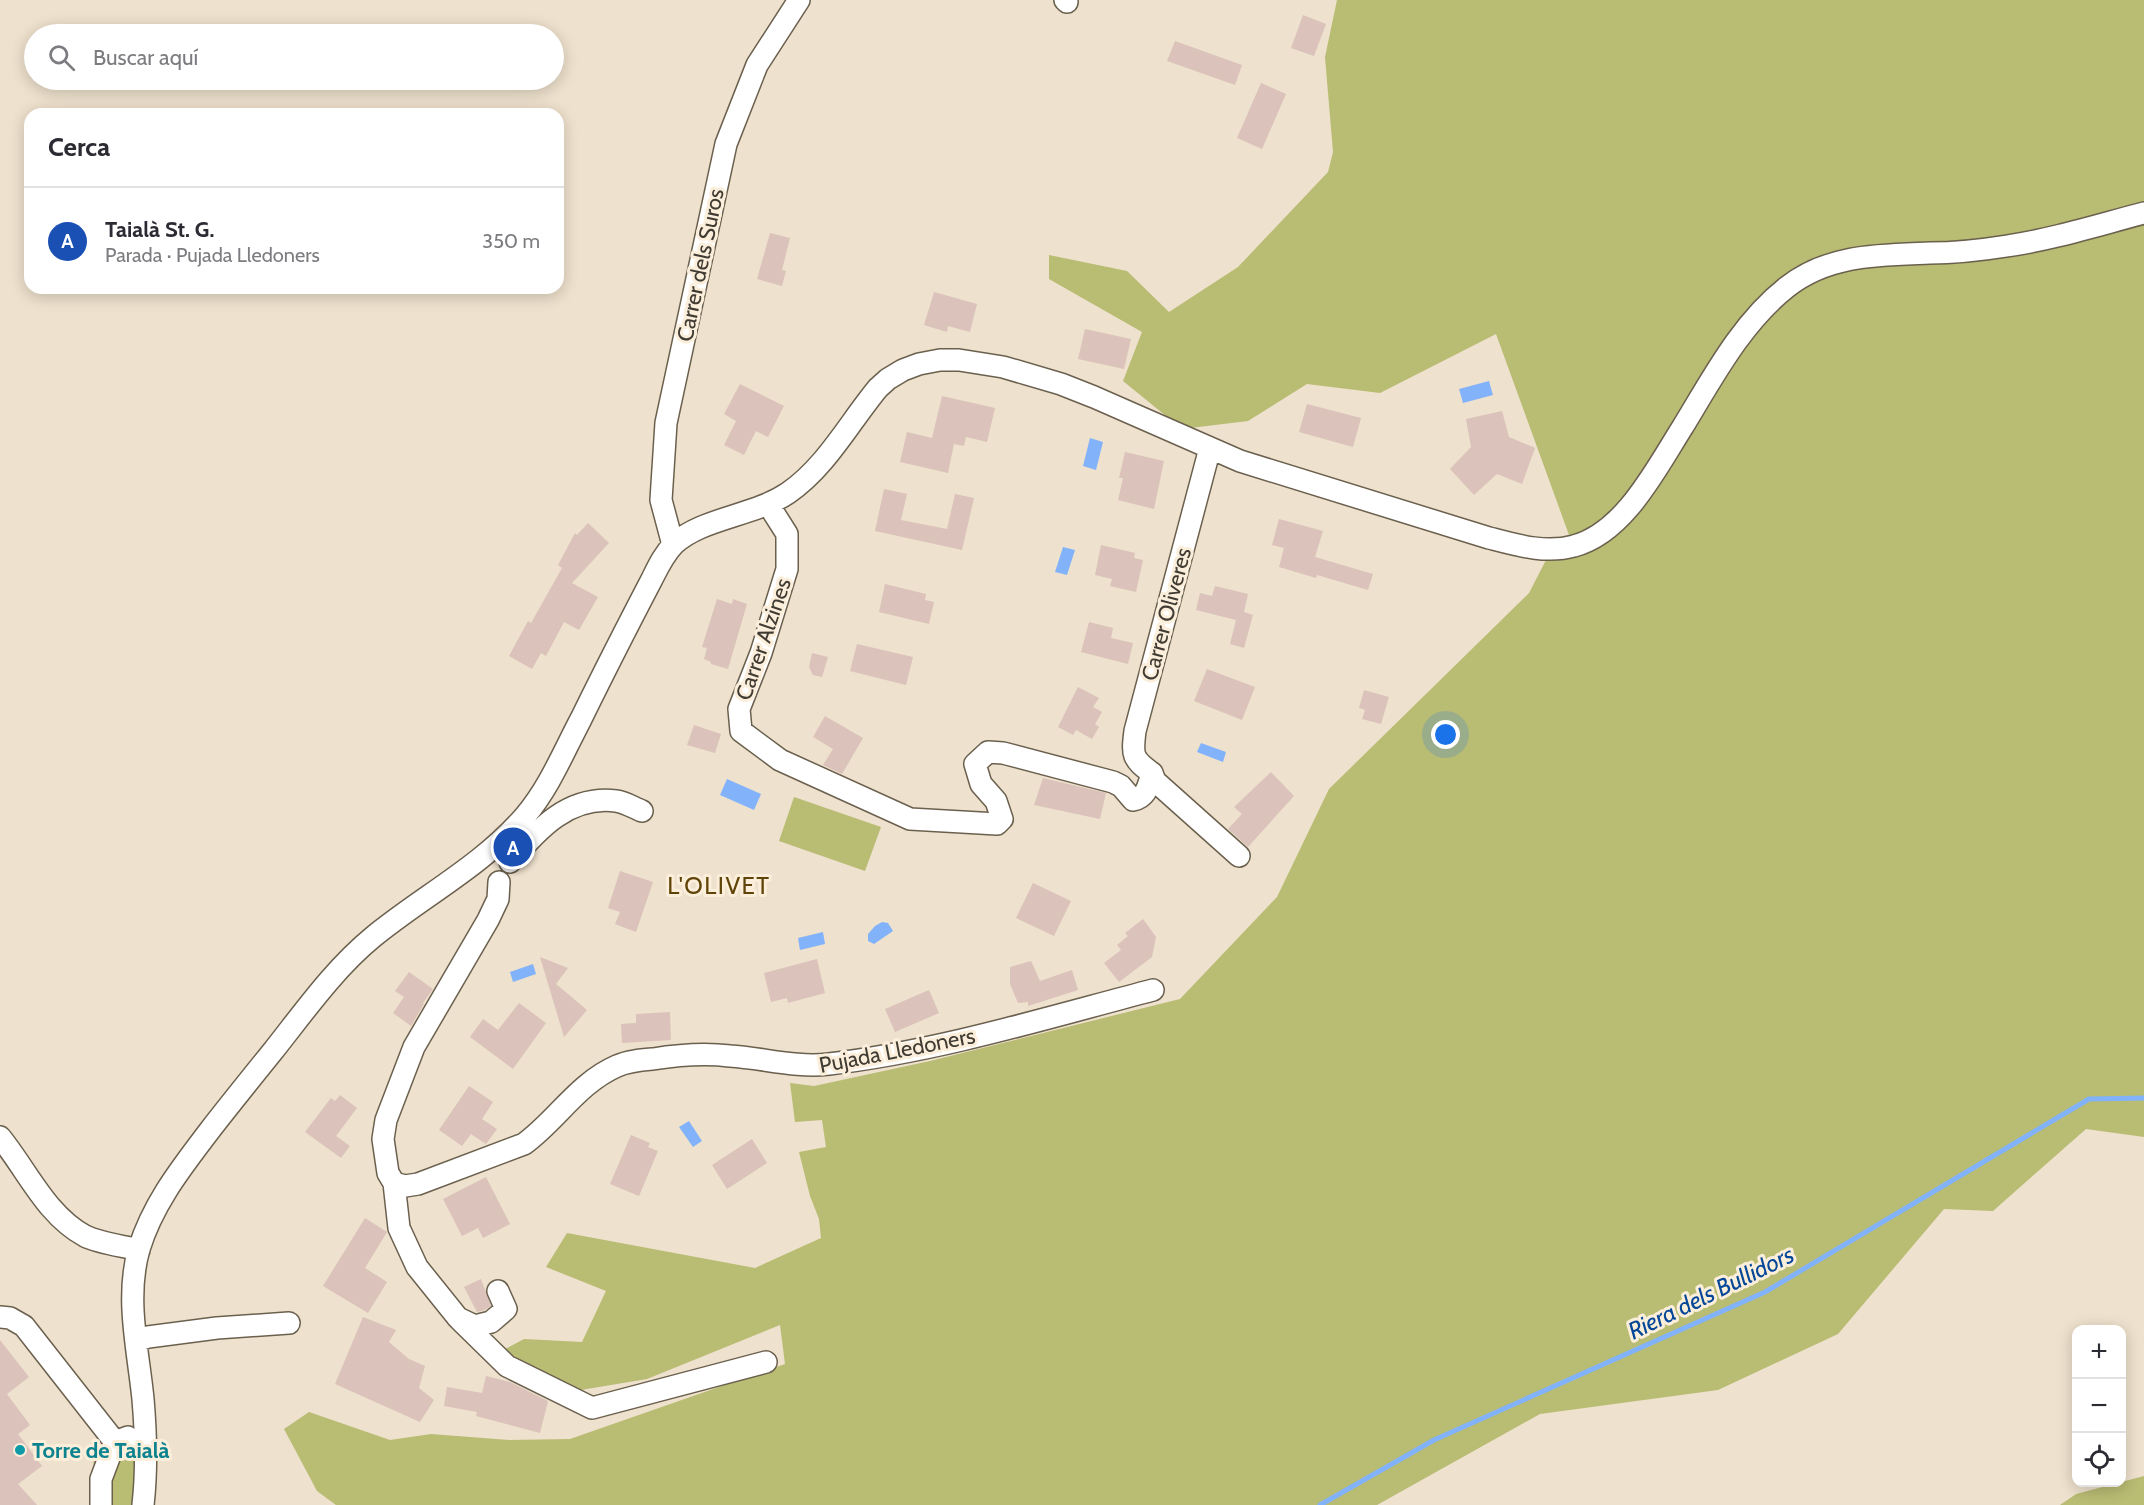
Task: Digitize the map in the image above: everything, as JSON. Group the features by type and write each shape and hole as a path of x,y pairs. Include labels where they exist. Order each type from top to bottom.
{"street":[{"name":"Carrer dels Suros","path":"673,545 661,500 666,423 726,144 757,65 799,0"},
{"path":"466,871 477,880 491,883 499,882 508,873 504,853 545,788 663,558 673,545 688,533 768,504 787,494 807,478 878,388 888,379 919,364 940,360 959,360 995,365 1061,384 1240,461 1489,538 1544,549 1573,546 1606,530 1624,512 1652,477 1736,342 1773,299 1804,275 1842,260 1862,256 1983,249 2049,239 2144,213"},
{"name":"Carrer Oliveres","path":"1210,448 1135,731 1134,756 1138,764 1152,773 1155,781 1239,855"},
{"name":"Carrer Alzines","path":"768,504 787,534 787,569 761,652 739,709 741,731 780,760 910,819 997,824 1002,819 996,801 981,784 975,764 988,752 1003,753 1113,782 1121,786 1133,800 1145,794 1152,773"},
{"path":"143,1505 146,1475 145,1429 132,1308 133,1285 139,1250 152,1215 175,1176 321,992 346,962 371,939 466,871 504,853 555,816 579,804 599,800 618,801 642,811"},
{"path":"499,882 498,899 488,920 414,1047 389,1110 382,1139 388,1173 394,1183 399,1228 417,1267 458,1318 507,1366 592,1408 765,1362"},
{"name":"Pujada Lledoners","path":"394,1183 405,1186 418,1184 524,1144 536,1136 578,1091 619,1065 691,1055 728,1055 809,1066 831,1064 928,1047 1153,990"},
{"path":"0,1137 54,1212 71,1226 86,1237 139,1250"},
{"path":"458,1318 475,1326 491,1322 506,1309 498,1292"},
{"path":"0,1317 10,1318 24,1326 115,1442"},
{"path":"136,1341 148,1337 217,1328 289,1323"},
{"path":"101,1505 101,1479 115,1442 145,1429"}],"green space":[{"path":"1337,0 2144,0 2144,1137 2086,1129 1993,1211 1944,1209 1838,1334 1718,1390 1540,1414 1377,1505 336,1505 317,1491 284,1429 309,1412 390,1440 431,1434 509,1440 570,1439 785,1364 780,1325 647,1379 575,1391 494,1355 524,1339 582,1342 606,1291 546,1267 567,1233 755,1268 821,1238 819,1219 810,1196 799,1152 826,1147 822,1120 795,1122 790,1083 814,1086 930,1061 1180,999 1277,897 1329,789 1529,593 1546,560 1573,546 1496,334 1380,393 1307,384 1248,421 1182,429 1123,381 1142,332 1049,279 1049,255 1127,271 1169,312 1238,267 1328,172 1333,152 1325,57"},
{"path":"794,797 881,827 865,871 779,841"},
{"path":"143,1451 145,1505 97,1505 93,1457"},
{"path":"2144,1476 2144,1505 2060,1505 2076,1494 2102,1487 2126,1487 2126,1481"}],"water":[{"path":"1489,381 1493,395 1463,403 1459,389"},
{"path":"1090,438 1103,442 1096,470 1083,466"},
{"path":"1063,547 1075,550 1067,575 1055,572"},
{"path":"1201,743 1226,752 1223,762 1197,752"},
{"path":"727,779 761,794 754,810 720,795"},
{"path":"882,922 888,923 893,931 874,944 868,941 868,934"},
{"path":"823,932 825,944 800,950 798,938"},
{"path":"533,964 536,974 513,982 510,972"},
{"path":"689,1121 702,1141 693,1147 679,1127"}],"building":[{"path":"1303,15 1326,24 1314,56 1291,48"},
{"path":"1175,41 1242,65 1235,85 1167,61"},
{"path":"1261,83 1286,94 1262,149 1237,138"},
{"path":"770,233 790,238 782,270 786,271 782,286 757,279"},
{"path":"934,292 977,304 970,332 948,326 947,332 924,325"},
{"path":"1085,329 1131,339 1124,369 1078,359"},
{"path":"740,384 784,406 768,437 756,431 744,455 724,445 736,421 724,414"},
{"path":"942,396 995,408 987,442 966,437 964,446 954,444 948,473 900,462 907,432 932,438"},
{"path":"1307,404 1361,418 1353,447 1299,432"},
{"path":"1502,411 1509,437 1535,448 1522,484 1497,474 1474,495 1450,469 1471,447 1466,419"},
{"path":"1125,452 1164,461 1154,509 1118,500 1123,478 1119,478"},
{"path":"884,489 907,494 901,520 947,529 955,494 974,498 962,550 875,531"},
{"path":"1279,519 1323,531 1315,557 1373,574 1368,590 1279,567 1284,548 1272,545"},
{"path":"588,523 609,543 572,583 598,597 579,630 564,622 546,656 541,653 532,669 509,656 528,621 531,623 562,568 558,565 575,533 577,535"},
{"path":"1101,545 1135,553 1134,558 1143,560 1136,592 1110,586 1112,579 1095,575"},
{"path":"885,584 926,594 925,600 934,602 929,624 879,612"},
{"path":"1215,586 1248,594 1244,612 1253,615 1244,648 1230,644 1236,620 1196,610 1200,593 1212,596"},
{"path":"717,599 732,604 733,599 747,604 728,669 711,664 704,659 707,648 702,647"},
{"path":"1089,622 1113,628 1111,638 1133,643 1128,664 1081,652"},
{"path":"857,644 913,657 906,685 850,671"},
{"path":"812,653 828,657 822,677 813,675 809,667"},
{"path":"1207,669 1255,687 1242,720 1194,701"},
{"path":"1078,687 1099,698 1093,707 1102,712 1095,724 1099,727 1092,739 1076,730 1073,735 1058,727"},
{"path":"1364,690 1389,697 1381,724 1362,719 1365,710 1359,708"},
{"path":"825,716 863,738 842,774 823,765 833,749 813,737"},
{"path":"694,725 721,734 715,753 687,745"},
{"path":"1271,772 1294,796 1248,847 1228,829 1242,814 1234,807"},
{"path":"1043,778 1106,793 1100,819 1034,805"},
{"path":"620,871 653,882 636,932 615,924 620,912 608,908"},
{"path":"1033,883 1071,901 1054,936 1016,918"},
{"path":"1143,919 1156,937 1152,957 1119,982 1104,963 1121,950 1117,945 1128,936 1125,933"},
{"path":"540,957 568,968 556,984 587,1010 564,1037"},
{"path":"817,959 825,993 788,1003 787,998 771,1002 764,973"},
{"path":"1031,961 1040,981 1072,970 1078,990 1028,1006 1028,1002 1018,1003 1010,984 1010,967"},
{"path":"409,972 433,989 411,1026 393,1013 404,997 395,991"},
{"path":"929,990 939,1013 895,1032 885,1009"},
{"path":"519,1003 546,1023 513,1069 470,1037 483,1019 498,1030"},
{"path":"670,1012 671,1040 622,1043 621,1024 636,1023 636,1014"},
{"path":"469,1086 493,1102 482,1119 497,1129 486,1144 471,1134 462,1146 439,1130"},
{"path":"340,1095 357,1108 336,1136 350,1146 341,1158 305,1132 331,1098 335,1101"},
{"path":"631,1135 650,1143 648,1147 658,1151 639,1196 610,1184"},
{"path":"752,1139 767,1163 727,1189 712,1165"},
{"path":"486,1177 510,1224 483,1238 478,1228 462,1236 443,1199"},
{"path":"365,1218 387,1232 365,1268 387,1282 368,1313 323,1286"},
{"path":"481,1279 491,1306 477,1312 464,1287"},
{"path":"363,1317 396,1330 389,1342 409,1359 425,1366 419,1388 434,1400 420,1422 335,1384"},
{"path":"0,1340 29,1377 7,1394 30,1425 18,1434 42,1466 18,1484 37,1505 0,1505"},
{"path":"486,1376 510,1382 548,1401 540,1433 476,1416 477,1412 444,1406 447,1387 482,1393"}],"waterway":[{"name":"Riera dels Bullidors","path":"1320,1505 1434,1440 1765,1292 2089,1099 2144,1098"}],"place":[{"name":"Taialà St. G.","path":"513,847"},
{"name":"Torre de Taialà","path":"20,1450"}],"district":[{"name":"L'OLIVET","path":"719,886"}]}
